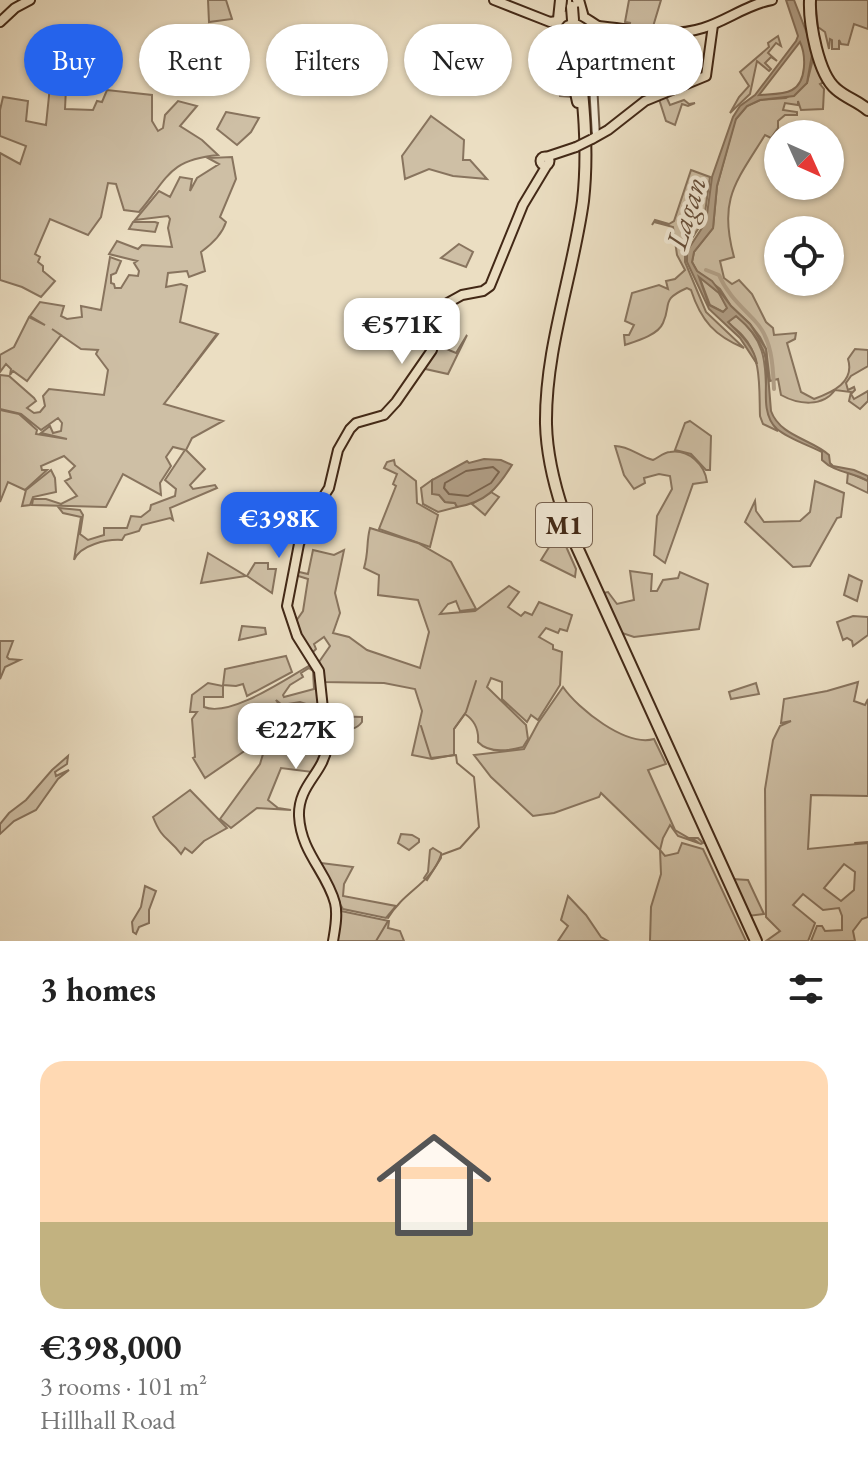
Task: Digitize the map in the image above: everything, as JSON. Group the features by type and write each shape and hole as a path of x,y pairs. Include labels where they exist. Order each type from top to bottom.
{"highway":[{"path":"811,2 827,72 840,88 864,103"},
{"name":"M1","path":"569,3 575,24"},
{"name":"M1","path":"582,96 583,200 549,377 547,437 554,480 566,522 753,941"},
{"path":"836,102 841,97 864,103"},
{"name":"M1","path":"584,116 578,210 546,380 543,417 546,456 566,531 753,941"},
{"path":"639,684 679,762"},
{"path":"650,717 677,785"},
{"path":"705,818 742,911"},
{"path":"700,838 753,941"}],"main road":[{"path":"0,22 15,8 30,0"},
{"path":"494,0 563,24"},
{"path":"703,27 767,1"},
{"path":"333,941 335,904 310,856 300,821 302,792 324,759 327,747 319,671 297,636 287,609 287,597 296,552 311,516 329,488 338,450 356,423 384,415 395,403 434,345 444,305 490,286 523,205 547,162 594,138 645,101 707,75 713,25"}],"street":[{"path":"587,96 594,138"}],"shaded area":[{"path":"208,0 226,0 232,19 209,22"},
{"path":"629,0 661,0 654,24 625,22"},
{"path":"815,0 868,0 868,29 854,24 848,45 841,44 839,40 839,49 832,49 830,39 829,49 825,32 818,27"},
{"path":"778,36 781,46 776,43 768,53 777,61 771,57 765,63 771,69 769,71 757,61 750,94 730,113 749,86 740,72"},
{"path":"813,59 816,59 824,82 820,84 824,89 823,109 801,110 798,101 798,105 785,103 783,110 797,112 797,115 764,120 764,137 738,179 729,205 728,220 734,257 720,261 724,278 732,284 739,280 752,294 766,322 773,328 774,335 796,333 795,339 787,343 801,392 814,399 835,389 848,374 848,359 855,349 868,350 868,366 851,376 846,383 848,390 854,387 851,394 854,399 868,391 868,401 860,409 849,401 851,392 835,390 830,396 810,403 781,395 778,379 770,381 766,349 760,337 731,306 720,289 697,271 692,262 694,252 713,228 717,186 735,120 747,106 760,100 786,98 807,83"},
{"path":"123,92 139,94 139,96 152,96 152,121 158,131 163,128 165,115 178,101 197,106 180,126 218,155 201,157 179,166 139,212 124,210 116,184 108,183 101,217 88,235 50,219 35,254 40,257 38,262 43,266 43,271 55,281 41,297 0,280 0,153 20,164 26,146 0,136 3,97 28,101 26,121 46,125 49,96 66,96 65,109 93,110 97,101 102,102 104,96 123,96"},
{"path":"666,96 670,105 684,100 689,104 695,103 688,106 682,104 675,125 666,121 659,99"},
{"path":"226,112 259,118 251,132 237,145 217,129"},
{"path":"431,116 464,140 463,160 470,160 487,179 453,176 429,169 405,179 402,156"},
{"path":"232,157 236,179 220,217 226,222 216,239 201,252 205,271 189,277 187,271 168,273 166,287 187,286 180,322 218,334 164,404 223,421 192,438 186,450 205,469 190,485 193,489 215,485 217,488 170,508 173,520 170,518 142,525 139,531 125,535 122,540 95,544 82,550 74,560 81,517 63,513 59,508 80,510 83,515 80,534 88,540 104,535 104,528 127,528 131,516 141,517 150,510 151,505 175,496 176,489 165,480 185,450 173,447 166,457 171,466 160,483 161,495 123,474 106,507 32,505 33,499 61,504 77,496 65,481 71,478 69,472 75,466 64,456 41,466 42,470 47,470 25,490 8,482 0,502 0,410 19,414 37,430 36,434 67,439 41,433 50,426 53,433 61,431 62,423 58,418 41,430 21,414 0,409 0,375 9,376 34,398 36,401 27,408 34,413 45,406 43,396 49,389 104,395 108,370 96,354 98,350 81,349 61,335 27,381 13,371 10,375 11,369 6,364 0,372 0,355 14,347 29,317 45,325 30,316 40,302 64,306 61,316 67,319 82,317 81,306 101,310 110,257 121,261 116,273 111,275 115,288 121,288 129,275 138,276 139,271 134,263 137,261 109,254 117,241 138,249 142,245 172,247 168,216 135,220 159,191 170,197 180,177 192,179 190,191 197,178 219,164 208,158"},
{"path":"691,170 710,177 704,220 685,249 685,262 706,312 744,348 710,326 687,288 670,299 666,317 657,331 625,345 624,335 629,335 634,325 625,321 632,293 659,285 668,289 666,281 675,279 685,270 677,255 673,227 654,222 652,225 655,220 669,224 674,221"},
{"path":"133,222 158,223 155,232 129,229"},
{"path":"459,244 473,252 466,267 441,258"},
{"path":"699,276 719,293 728,308 723,312 710,305"},
{"path":"736,316 760,346 767,404 770,418 778,431 763,424 760,416 758,373 753,353 742,335 728,322"},
{"path":"467,335 448,374 421,368 437,345 456,353"},
{"path":"690,421 711,436 710,470 706,470 691,454 675,450 685,423"},
{"path":"615,446 653,460 668,452 684,453 699,464 706,476 707,482 693,484 665,563 654,555 657,516 672,489 670,476 659,474 644,478 645,483 634,489 624,475"},
{"path":"394,460 395,465 416,481 417,503 438,515 430,547 379,529 396,486 393,484 397,474 384,468 387,462"},
{"path":"51,470 56,492 33,497 30,505 22,506 26,490"},
{"path":"848,472 868,481 868,493 847,483"},
{"path":"432,480 433,487 445,502 455,503 457,507 438,512 423,504 421,488"},
{"path":"815,481 844,493 841,517 837,518 810,566 793,567 745,522 755,501 756,511 764,522 800,521 810,512"},
{"path":"491,492 499,497 485,515 472,504"},
{"path":"557,526 576,569 575,577 541,560"},
{"path":"370,528 418,543 451,562 476,609 460,611 456,601 448,604 440,614 475,611 509,586 519,592 508,607 521,616 525,612 532,615 539,602 572,615 567,631 560,629 558,633 546,628 539,637 553,645 553,649 562,652 560,685 538,720 531,715 527,722 502,699 502,682 491,678 487,687 526,725 528,739 523,747 499,750 482,746 478,742 475,726 465,714 454,729 454,755 432,759 412,755 422,711 415,689 384,683 323,682 319,662 330,646 324,637 314,644 316,649 312,653 316,661 294,624 303,611 308,579 295,575 295,571 308,574 313,550 334,555 344,550 335,593 340,613 333,633 349,637 367,650 420,668 429,632 418,600 378,595 379,575 364,568"},
{"path":"208,553 246,576 201,583"},
{"path":"255,563 268,563 268,569 276,569 272,593 247,576"},
{"path":"630,571 652,574 651,591 657,591 663,580 678,578 680,572 708,584 699,629 634,637 622,633 603,593 608,592 617,604 634,600"},
{"path":"849,575 862,581 857,601 844,595"},
{"path":"853,616 868,617 868,635 853,646 847,638 843,640 837,622"},
{"path":"242,626 265,628 266,634 239,640"},
{"path":"0,641 13,641 7,657 20,660 5,667 0,679"},
{"path":"286,656 292,672 247,696 243,684 223,685 225,669"},
{"path":"312,664 317,670 322,700 320,727 305,738 301,736 299,723 305,720 306,704 300,702 282,705 276,700 280,706 278,712 288,708 289,715 278,721 282,722 288,737 302,739 311,738 322,730 326,748 312,772 281,768 268,800 278,808 291,810 257,808 231,828 220,819 260,764 263,754 246,750 205,778 193,758 192,719 197,712 190,712 192,695 208,683 223,686 223,697 204,697 204,707 228,707 258,695","holes":["309,668 313,671 314,689 284,697 290,685 303,677 301,673"]},
{"path":"858,682 854,701 865,705 868,699 868,796 811,795 808,849 868,843 868,917 862,919 853,931 855,941 811,941 817,926 822,926 825,931 842,930 842,916 839,908 823,910 803,894 793,905 815,923 808,941 766,941 780,931 766,917 765,789 773,740 780,726 791,721 781,723 784,699","holes":["844,864 855,872 854,890 841,901 824,888"]},
{"path":"756,683 759,694 731,699 729,692"},
{"path":"563,687 580,706 617,732 643,740 654,739 666,764 648,770 675,830 694,841 692,838 698,838 703,843 701,844 678,836 670,825 660,850 601,793 599,797 554,813 533,816 491,777 474,755 524,749"},
{"path":"326,716 362,717 362,722 352,728 338,725 328,732"},
{"path":"68,756 67,764 55,772 56,776 69,770 58,779 36,810 14,821 0,834 0,824 9,813 26,800"},
{"path":"190,790 227,828 204,841 192,853 185,848 181,854 162,834 153,817"},
{"path":"401,834 412,835 419,842 409,850 398,843"},
{"path":"682,843 703,849 746,941 650,941 651,907 661,874 660,850 665,856 678,853"},
{"path":"433,848 441,853 441,858 427,880 424,878"},
{"path":"321,863 353,867 344,884 343,896 396,906 386,918 343,909 319,870"},
{"path":"732,879 748,880 764,914 748,916"},
{"path":"145,886 156,891 149,910 149,923 139,927 136,934 132,922 141,907"},
{"path":"568,896 601,937 608,941 558,941 568,926 561,920"},
{"path":"341,911 389,921 388,928 400,931 404,941 335,941 338,913"}],"water":[{"name":"Lagan","path":"786,0 794,0 813,49 807,83 794,96 760,100 747,106 736,119 717,186 713,228 694,252 692,262 697,271 712,281 750,324 766,349 771,411 775,419 789,432 829,455 833,466 868,476 868,481 833,468 822,460 822,452 793,439 771,422 766,404 765,356 760,345 736,316 728,322 750,346 757,364 740,338 709,309 687,262 687,251 706,222 712,177 733,117 740,106 755,95 798,36","holes":["800,42 804,68 797,86 785,93 759,95","699,277 719,293 727,308 723,312 709,305"]},
{"path":"501,460 512,465 496,488 483,498 457,507 455,503 445,502 439,495 432,494 432,480 467,461"}],"waterway":[{"path":"706,270 719,275 730,294 761,328 770,353 774,389"},
{"path":"177,387 216,335"},
{"path":"454,729 466,712 476,681"},
{"path":"388,918 431,873 441,855 460,848 479,827 474,777 457,763 456,755 431,758 421,726"},
{"path":"855,843 868,842"},
{"path":"376,941 388,921"}]}
